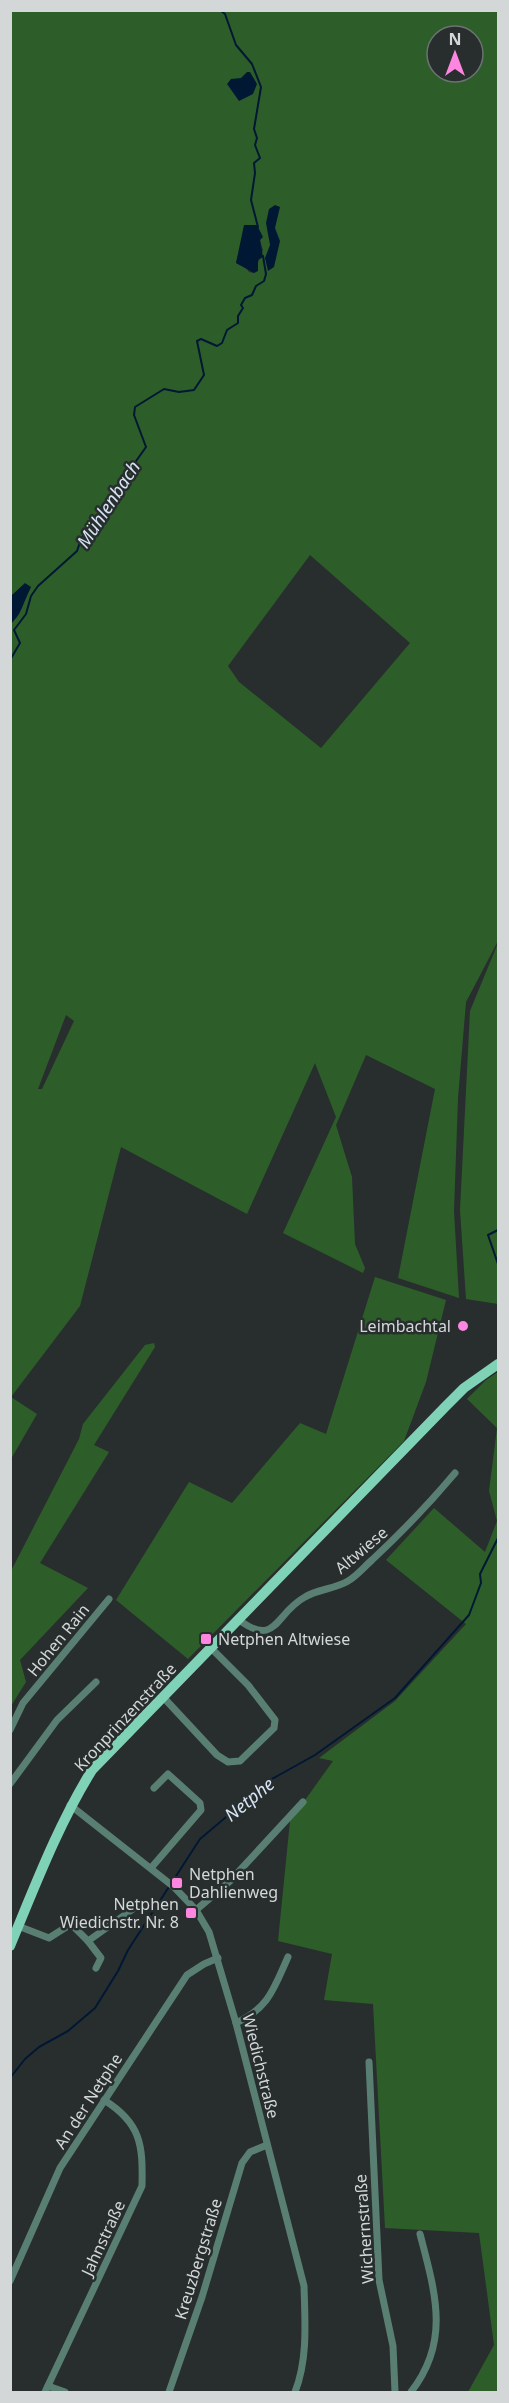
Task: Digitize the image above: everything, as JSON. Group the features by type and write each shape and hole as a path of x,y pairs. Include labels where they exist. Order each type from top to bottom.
{"main road":[{"name":"Kronprinzenstraße","path":"10,1946 70,1805 92,1770 464,1388 498,1364"}],"street":[{"name":"Altwiese","path":"239,1620 251,1629 261,1632 270,1630 293,1604 306,1595 350,1581 407,1528 456,1473"},
{"name":"Hohen Rain","path":"10,1730 23,1703 109,1599"},
{"path":"164,1698 218,1755 228,1762 240,1761 274,1728 274,1720 261,1703 210,1647"},
{"path":"10,1784 57,1719 96,1682"},
{"path":"151,1868 201,1810 200,1803 168,1774 154,1788"},
{"path":"196,1910 230,1881 303,1802"},
{"name":"Wiedichstraße","path":"70,1805 174,1887 196,1910 209,1932 236,2023 304,2286 305,2324 302,2373 295,2392"},
{"path":"88,1941 133,1909"},
{"path":"18,1926 49,1938 71,1924 101,1958 96,1968"},
{"path":"236,2023 255,2013 268,1999 288,1957"},
{"name":"An der Netphe","path":"10,2281 60,2168 188,1976 204,1964 218,1958"},
{"name":"Wichernstraße","path":"369,2062 380,2280 393,2346 395,2392"},
{"name":"Jahnstraße","path":"46,2389 142,2186 143,2155 135,2127 121,2110 104,2100"},
{"name":"Kreuzbergstraße","path":"169,2392 202,2297 242,2163 250,2152 267,2145"},
{"path":"411,2392 421,2379 432,2356 436,2335 437,2314 434,2295 420,2234"},
{"path":"46,2389 65,2392"}],"green space":[{"path":"10,11 498,11 498,941 466,1002 458,1098 454,1211 459,1298 398,1278 435,1089 366,1055 336,1125 352,1177 355,1244 365,1268 363,1273 283,1233 336,1117 315,1063 247,1214 121,1147 80,1306 11,1397 37,1414 11,1459 10,654 12,647 9,632 11,624 23,605 26,593 25,584 11,596","holes":["260,240 263,250 254,273 249,272 236,263 238,255","310,555 410,643 321,748 239,682 228,666","66,1015 74,1021 42,1089 38,1089"]},
{"path":"498,943 498,1304 466,1299 460,1210 470,1011"},
{"path":"375,1277 446,1300 426,1382 404,1441 188,1659 116,1600 189,1482 232,1503 300,1423 326,1434"},
{"path":"154,1343 155,1347 94,1445 109,1452 40,1563 88,1588 20,1660 26,1682 11,1706 11,1571 79,1439 83,1424 145,1345"},
{"path":"498,1372 498,2392 468,2392 494,2345 479,2233 385,2228 373,2004 324,2000 332,1954 278,1941 290,1821 333,1761 319,1758 395,1701 466,1624 386,1560 434,1508 485,1552 497,1521 489,1491 497,1428 467,1399 486,1380"}],"water":[{"path":"250,72 257,84 253,94 239,101 227,84 231,79 241,78"},
{"path":"275,205 280,207 275,228 280,241 274,267 268,271 265,258 270,245 266,223 269,209"},
{"path":"244,225 257,225 263,237 260,240 263,257 258,260 258,271 254,273 236,263"},
{"path":"25,583 31,587 19,614 11,624 11,596"}],"waterway":[{"name":"Mühlenbach","path":"220,10 225,14 236,45 252,64 261,87 254,129 257,138 255,145 260,158 254,163 255,173 251,200 258,227"},
{"name":"Mühlenbach","path":"10,660 20,643 14,630 26,614 31,596 38,586 77,551 81,539 146,447 134,415 135,407 164,389 179,392 194,390 204,375 197,341 201,339 217,346 222,343 227,330 238,323 238,316 243,308 241,305 245,298 252,295 256,286 264,281 266,274 263,256"},
{"path":"498,1230 488,1235 498,1264"},
{"name":"Netphe","path":"10,2078 25,2059 39,2047 68,2031 95,2008 128,1950 200,1839 270,1780 315,1755 395,1698 469,1615 481,1583 480,1574 498,1538"}],"place":[{"name":"Leimbachtal","path":"463,1326"},
{"name":"Netphen Altwiese","path":"206,1639"},
{"name":"Netphen Dahlienweg","path":"177,1883"},
{"name":"Netphen Wiedichstr. Nr. 8","path":"191,1913"}]}
